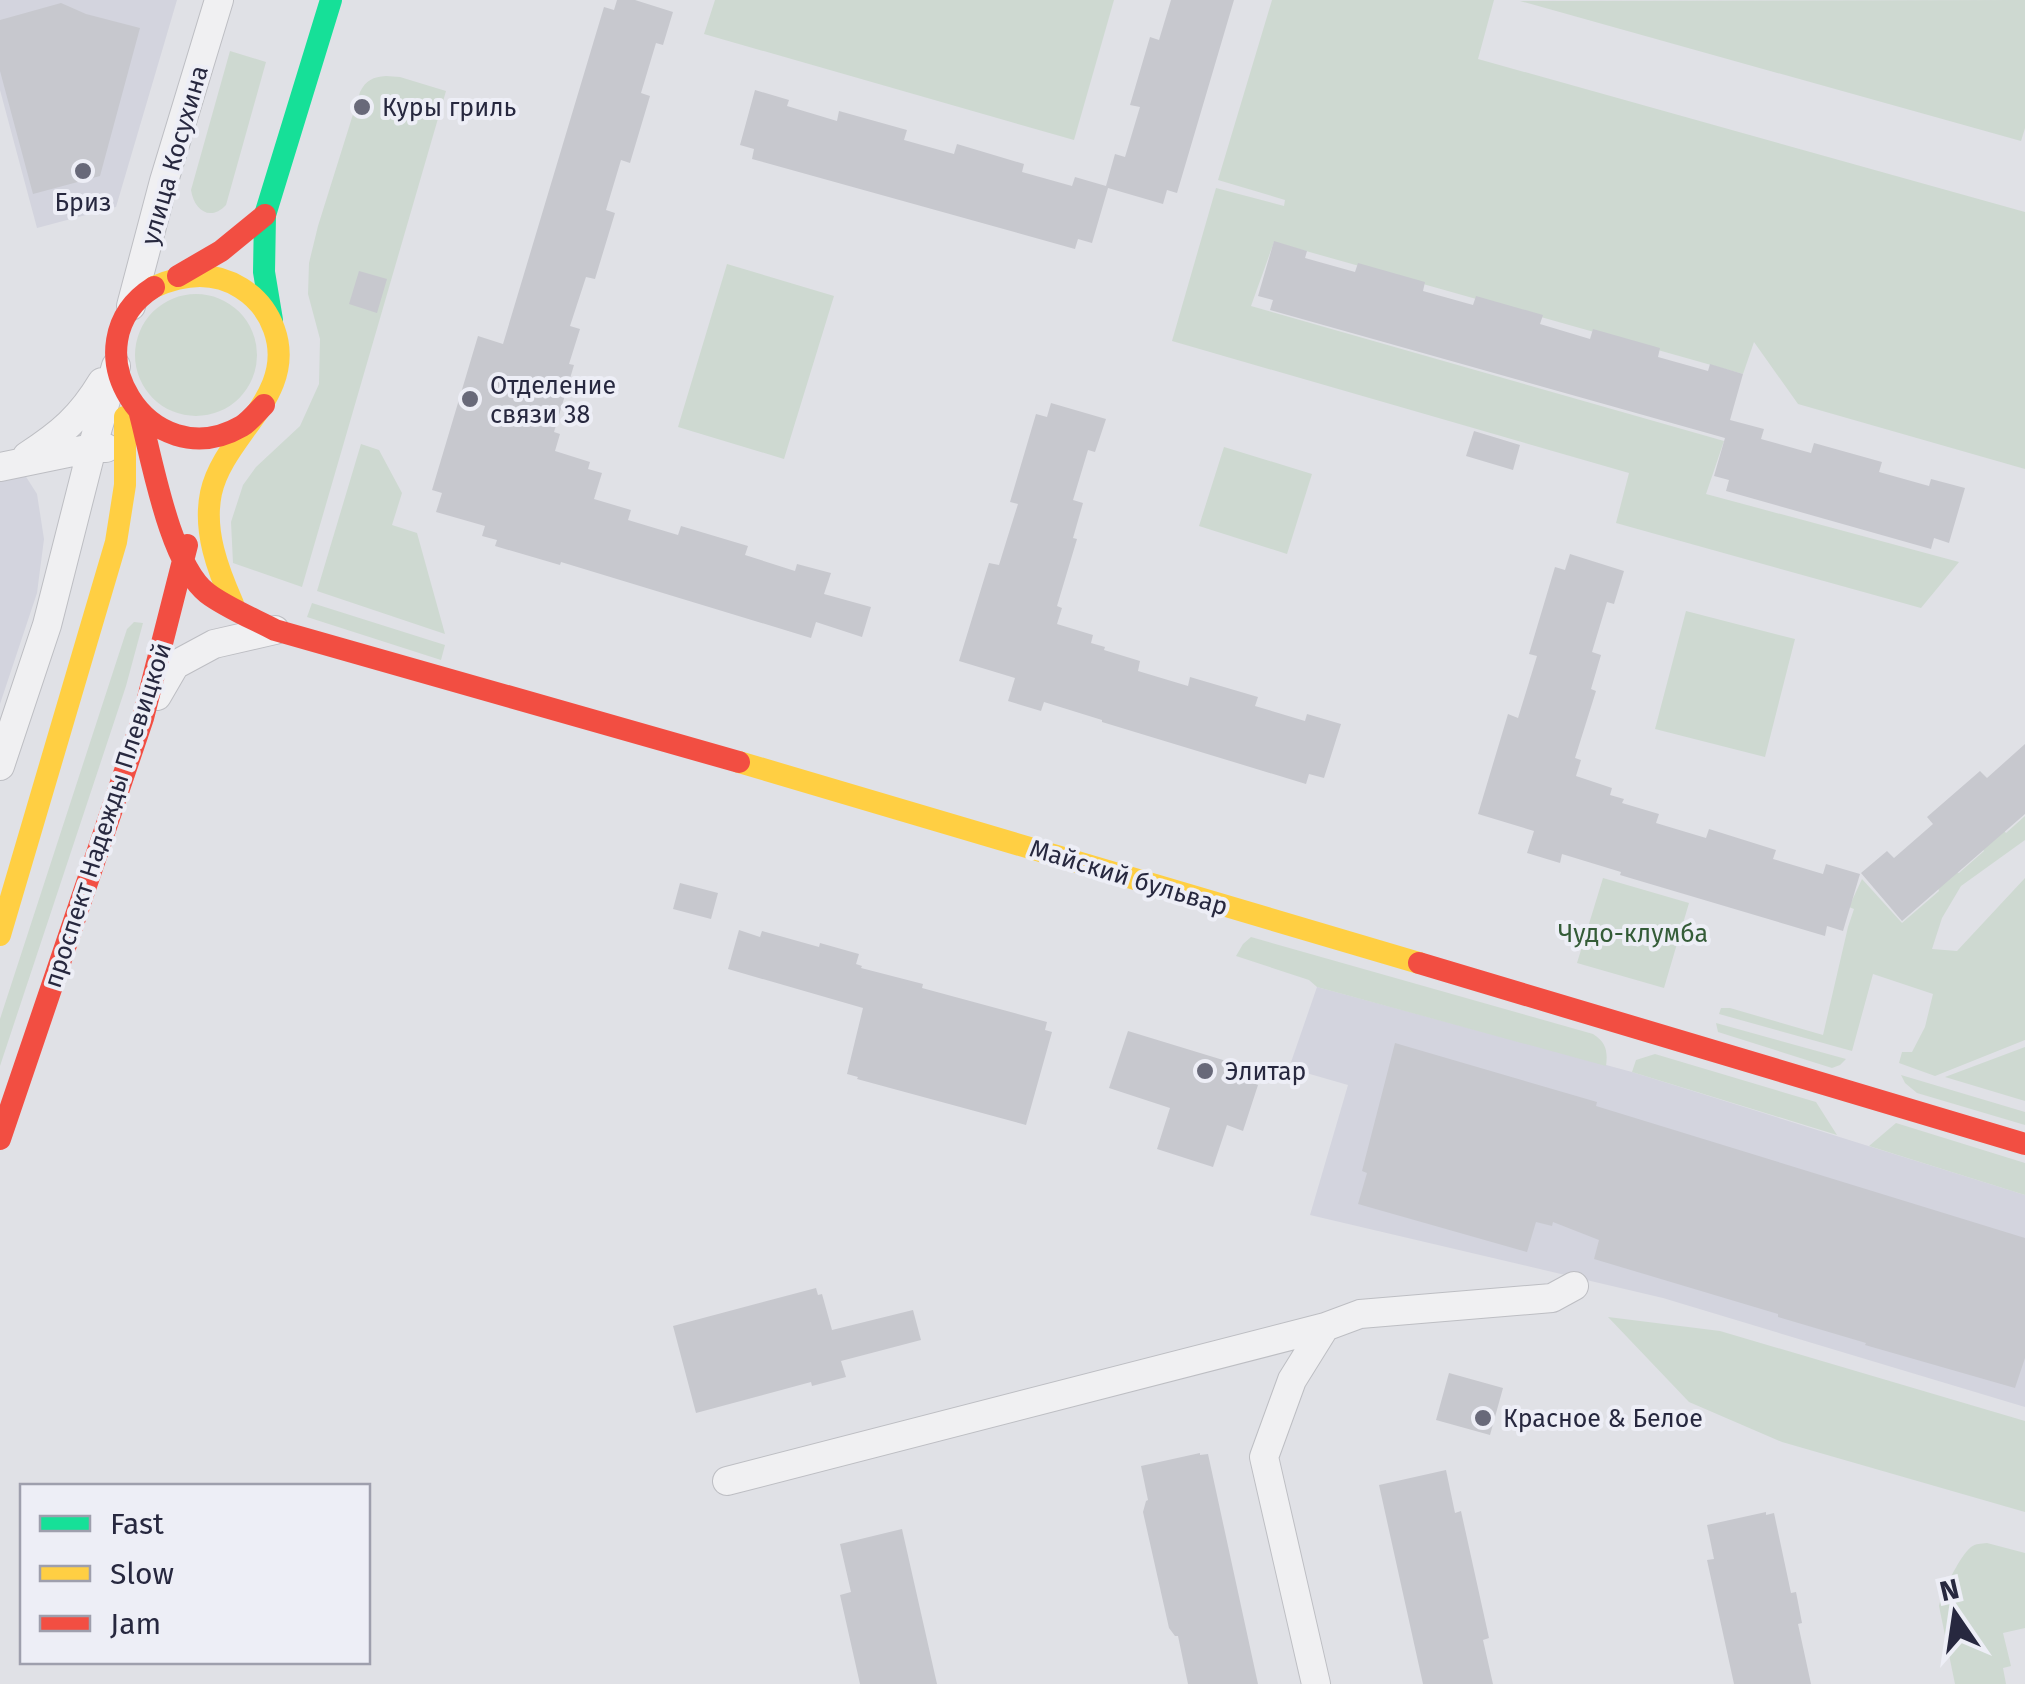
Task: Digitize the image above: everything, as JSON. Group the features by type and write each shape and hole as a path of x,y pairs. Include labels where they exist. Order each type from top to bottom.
{"main road":[{"path":"124,393 140,414 163,431 191,438 216,436 242,426 264,405 278,377 280,348 264,272 265,215 332,0"},
{"name":"улица Косухина","path":"176,277 221,251 265,215"},
{"path":"182,560 136,446 124,393 117,351 130,310 150,289 176,277 204,274 232,281 256,297 272,321"},
{"name":"проспект Надежды Плевицкой","path":"0,1139 143,718 195,518 211,492 223,460 264,405"},
{"path":"0,935 116,542 140,414"},
{"path":"211,492 208,528 217,569 234,608"},
{"name":"Майский бульвар","path":"182,560 206,592 275,630 890,805 2025,1144"}],"street":[{"name":"улица Косухина","path":"130,310 219,0"},
{"path":"0,766 47,625 117,351"},
{"path":"9,464 70,426 104,380 117,351"},
{"path":"9,464 92,448 191,438"},
{"path":"143,718 175,665 214,644 275,630"},
{"path":"728,1480 1325,1327 1360,1314 1552,1298 1574,1286"},
{"path":"1316,1684 1264,1457 1292,1380 1325,1327"}],"shaded area":[{"path":"0,0 177,0 116,207 37,228 0,90"},
{"path":"23,472 37,494 44,539 37,593 0,704 0,479"},
{"path":"1317,987 1632,1072 2025,1195 2025,1407 1663,1298 1310,1215 1348,1085 1289,1068"}],"green space":[{"path":"715,0 1114,0 1074,140 704,34"},
{"path":"1272,0 1494,0 1478,59 2025,212 2025,469 1798,404 1754,342 1743,374 1274,242 1251,306 1724,441 1706,494 1959,562 1921,608 1616,523 1629,473 1172,341 1216,188 1284,206 1285,200 1218,180"},
{"path":"2025,0 2025,128 2021,141 1520,1"},
{"path":"230,51 266,62 226,205 209,213 199,208 191,190"},
{"path":"386,76 446,91 302,587 233,563 231,522 243,485 256,467 300,426 319,384 320,339 308,294 309,263 360,92 370,80"},
{"path":"727,264 834,296 784,459 678,427"},
{"path":"196,294 219,299 239,312 252,332 257,355 252,378 239,398 219,411 196,416 173,411 153,398 140,378 135,355 140,332 153,312 173,299"},
{"path":"361,444 379,450 402,493 392,525 417,533 445,634 317,591"},
{"path":"1224,447 1312,474 1287,554 1199,526"},
{"path":"312,603 445,645 441,660 307,617"},
{"path":"1686,611 1795,639 1765,757 1655,729"},
{"path":"134,622 143,623 126,686 0,1066 0,1019 127,629"},
{"path":"2025,816 2025,840 1961,886 1942,918 1932,949 1957,951 2025,878 2025,1040 1935,1076 1899,1063 1902,1052 1912,1052 1925,1027 1933,994 1873,974 1852,1051 1719,1014 1721,1008 1730,1008 1823,1035 1854,909 1849,907 1862,879 1902,923 1984,851 1978,843 1999,825 2006,833"},
{"name":"Чудо-клумба","path":"1603,878 1689,903 1664,988 1577,963"},
{"path":"1251,937 1593,1034 1605,1047 1606,1066 1317,987 1309,980 1236,956"},
{"path":"1716,1023 1846,1059 1832,1068 1718,1032"},
{"path":"2025,1047 2025,1101 1945,1077"},
{"path":"1655,1054 1816,1102 1837,1135 1632,1072 1636,1060"},
{"path":"1901,1075 2025,1112 2025,1125 1917,1093"},
{"path":"1896,1123 2025,1163 2025,1195 1869,1146"},
{"path":"1608,1317 1720,1331 2025,1421 2025,1512 1782,1442 1689,1402"},
{"path":"1987,1543 2025,1553 2025,1628 2003,1633 2011,1666 2003,1668 2006,1684 1955,1684 1939,1606 1967,1552 1975,1545"}],"building":[{"path":"617,0 635,0 673,12 663,45 656,43 641,93 650,96 630,163 621,160 606,210 615,213 595,279 586,277 570,326 580,329 554,432 560,434 555,451 590,462 588,469 602,473 594,499 631,510 628,520 678,535 681,526 748,546 745,555 795,571 797,564 831,573 824,594 871,607 862,637 816,622 811,638 561,562 560,565 495,546 497,540 482,536 485,526 436,512 442,493 432,490 478,336 503,344 604,7 614,10"},
{"path":"1171,0 1234,0 1177,193 1167,190 1163,204 1108,188 1092,243 1078,239 1075,249 752,159 754,149 740,145 755,90 789,100 787,106 837,121 839,111 907,130 904,140 954,154 957,144 1024,164 1022,172 1072,186 1075,177 1106,186 1115,154 1125,157 1140,107 1130,105 1150,37 1159,40"},
{"path":"61,3 140,28 100,176 33,194 0,71 0,20"},
{"path":"1274,241 1307,251 1305,258 1355,272 1358,263 1425,282 1423,291 1473,305 1476,296 1543,315 1540,324 1590,339 1593,329 1660,348 1658,357 1708,371 1710,364 1743,374 1730,420 1764,429 1761,439 1811,453 1814,443 1882,462 1879,472 1929,486 1931,479 1965,488 1949,543 1934,538 1931,549 1726,491 1729,480 1714,476 1725,438 1270,310 1273,300 1258,296"},
{"path":"359,271 387,279 377,313 349,304"},
{"path":"1051,403 1106,419 1095,452 1088,450 1073,500 1083,503 1057,606 1062,608 1057,624 1093,635 1091,643 1105,647 1104,650 1140,661 1138,671 1188,686 1190,677 1258,697 1255,706 1305,721 1307,714 1341,724 1324,778 1309,774 1306,784 1044,702 1041,711 1008,701 1015,678 959,661 989,563 999,565 1018,504 1010,502 1036,414 1047,417"},
{"path":"1474,431 1520,445 1513,470 1466,456"},
{"path":"1570,554 1624,571 1614,604 1607,602 1592,652 1601,655 1591,689 1596,691 1575,758 1581,760 1576,776 1612,788 1610,795 1624,799 1622,803 1659,814 1656,823 1706,838 1709,829 1776,850 1773,859 1823,874 1826,864 1860,874 1843,931 1827,926 1825,936 1562,854 1560,863 1527,853 1534,831 1478,814 1508,714 1518,718 1537,656 1529,654 1555,567 1565,570"},
{"path":"2025,744 2025,814 1902,921 1861,873 1887,851 1894,858 1933,824 1927,817 1980,771 1987,778"},
{"path":"680,883 718,893 711,919 673,909"},
{"path":"739,930 760,937 762,931 859,954 856,964 861,968 1047,1022 1045,1030 1052,1032 1026,1125 847,1074 863,1008 728,969"},
{"path":"1128,1031 1246,1067 1242,1079 1258,1085 1243,1131 1227,1125 1213,1167 1157,1149 1170,1108 1109,1088"},
{"path":"1395,1043 1597,1102 1596,1106 2025,1238 2025,1358 2015,1388 1594,1259 1599,1240 1553,1222 1552,1226 1536,1222 1527,1252 1358,1204 1367,1173 1362,1171"},
{"path":"816,1288 818,1295 822,1294 832,1330 913,1310 921,1340 841,1361 846,1377 812,1386 811,1382 696,1413 673,1326"},
{"path":"1449,1373 1503,1388 1490,1435 1436,1420"},
{"path":"1208,1454 1258,1684 1188,1684 1178,1636 1169,1628 1143,1512 1148,1500 1141,1466"},
{"path":"1446,1470 1455,1513 1461,1511 1489,1638 1483,1640 1493,1684 1423,1684 1379,1485"},
{"path":"1774,1513 1791,1593 1796,1592 1802,1623 1798,1624 1811,1684 1734,1684 1707,1560 1714,1559 1707,1525"},
{"path":"902,1529 937,1684 860,1684 840,1595 851,1592 840,1544"}],"traffic: fast":[{"path":"272,320 264,272 265,215 331,0"}],"traffic: slow":[{"path":"154,287 187,277 220,278 252,296 274,329 279,353 276,374 268,394 218,472 211,493 210,536 233,604"},
{"path":"0,935 116,542 125,485 125,417"},
{"path":"739,762 1419,963"}],"traffic: jam":[{"path":"178,276 221,251 265,215"},
{"path":"154,287 128,311 117,340 118,370 130,398 150,421 176,435 208,438 242,426 264,405"},
{"path":"140,414 173,536 194,579 222,603 275,630 739,762"},
{"path":"0,1139 143,718 187,545"},
{"path":"1419,963 2025,1144"}],"place":[{"name":"Куры гриль","path":"362,107"},
{"name":"Бриз","path":"83,171"},
{"name":"Отделение связи 38","path":"470,399"},
{"name":"Элитар","path":"1205,1071"},
{"name":"Красное & Белое","path":"1483,1418"}]}
